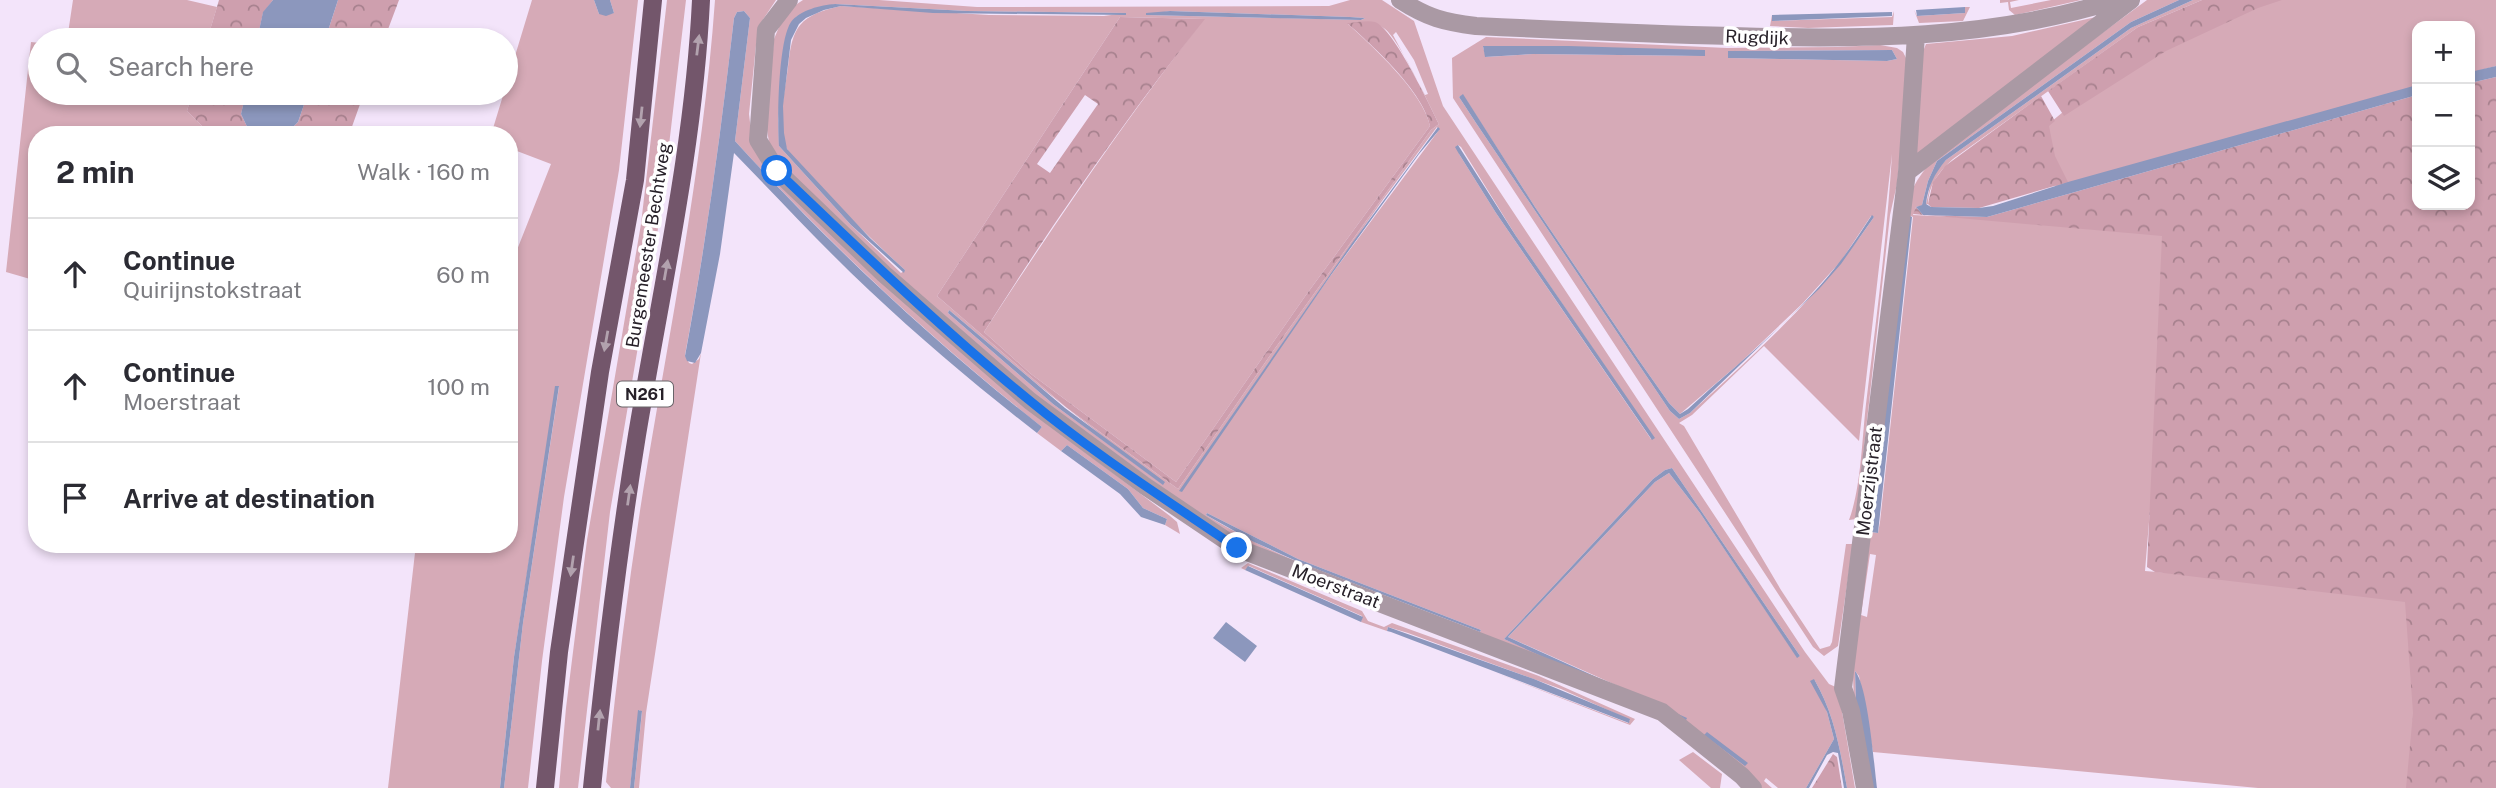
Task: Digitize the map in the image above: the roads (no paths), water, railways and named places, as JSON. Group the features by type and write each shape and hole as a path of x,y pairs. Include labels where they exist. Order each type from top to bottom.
{"main road":[{"name":"Burgemeester Bechtweg","path":"545,788 559,652 600,372 635,180 653,0"},
{"name":"Burgemeester Bechtweg","path":"592,788 605,657 637,436 678,201 701,0"}],"street":[{"name":"Moerstraat","path":"789,0 766,30 758,140 777,171 884,274 1030,401 1237,548 1662,712 1742,776 1753,788"},
{"name":"Rugdijk","path":"1400,0 1420,13 1441,21 1476,26 1805,38 1916,35 2009,27 2082,11 2116,0"},
{"path":"1907,172 2131,0"},
{"name":"Moerzijstraat","path":"1865,788 1851,711 1843,688 1907,172 1916,35"}],"water":[{"path":"273,0 338,0 329,28 260,28 263,12"},
{"path":"594,0 610,0 614,13 606,16 599,14"},
{"path":"2179,0 2193,0 2131,28 1946,160 1932,181 1926,204 1931,207 1993,206 2068,182 2412,86 2412,96 1987,217 1923,215 1916,207 1922,205 1937,161 2131,22"},
{"path":"835,4 1126,15 933,13 841,6 824,10 799,24 791,40 783,106 787,149 870,238 905,270 904,273 851,225 779,146 779,82 787,32 791,22 805,11"},
{"path":"1965,7 1965,13 1917,16 1916,10"},
{"path":"744,11 750,18 735,141 883,291 961,361 1042,427 1037,433 890,310 734,153 720,254 701,353 695,363 687,361 685,356 700,272 734,18 737,12"},
{"path":"1170,11 1365,18 1146,15"},
{"path":"1892,12 1892,16 1772,21 1772,15"},
{"path":"1483,46 1705,50 1705,56 1533,54 1485,57"},
{"path":"1892,50 1897,59 1887,61 1728,58 1728,51"},
{"path":"2496,66 2496,77 2475,82 2475,71"},
{"path":"1463,94 1535,207 1638,359 1680,414 1780,327 1690,413 1679,419 1670,411 1476,123 1459,97"},
{"path":"243,105 304,105 294,126 247,126 241,114"},
{"path":"1438,127 1440,129 1331,275 1182,492 1179,491 1352,243"},
{"path":"1458,145 1516,236 1655,438 1652,440 1496,213 1455,147"},
{"path":"1906,214 1912,217 1878,533 1871,532"},
{"path":"1872,215 1874,217 1841,264 1819,289 1791,316 1841,260"},
{"path":"949,310 1065,408 1165,482 1163,485 1053,404 948,313"},
{"path":"555,386 559,386 523,623 504,788 500,788 514,657"},
{"path":"1067,445 1128,489 1143,508 1167,519 1165,525 1141,517 1120,494 1061,451"},
{"path":"1672,468 1800,656 1797,658 1700,513 1669,473 1655,482 1508,637 1687,718 1685,722 1504,639 1653,479"},
{"path":"1207,513 1298,559 1481,630 1480,632 1303,564 1254,542 1206,515"},
{"path":"1248,566 1363,617 1361,622 1245,570"},
{"path":"1226,622 1257,646 1245,662 1213,638"},
{"path":"1388,627 1534,679 1630,719 1629,723 1387,631"},
{"path":"1855,671 1864,692 1877,788 1870,788 1856,700"},
{"path":"1814,679 1831,718 1847,788 1844,788 1838,753 1833,752 1827,755 1809,788 1806,788 1834,739 1827,712 1810,681"},
{"path":"638,710 642,711 634,788 630,788"},
{"path":"1707,732 1748,763 1745,766 1704,735"}]}
